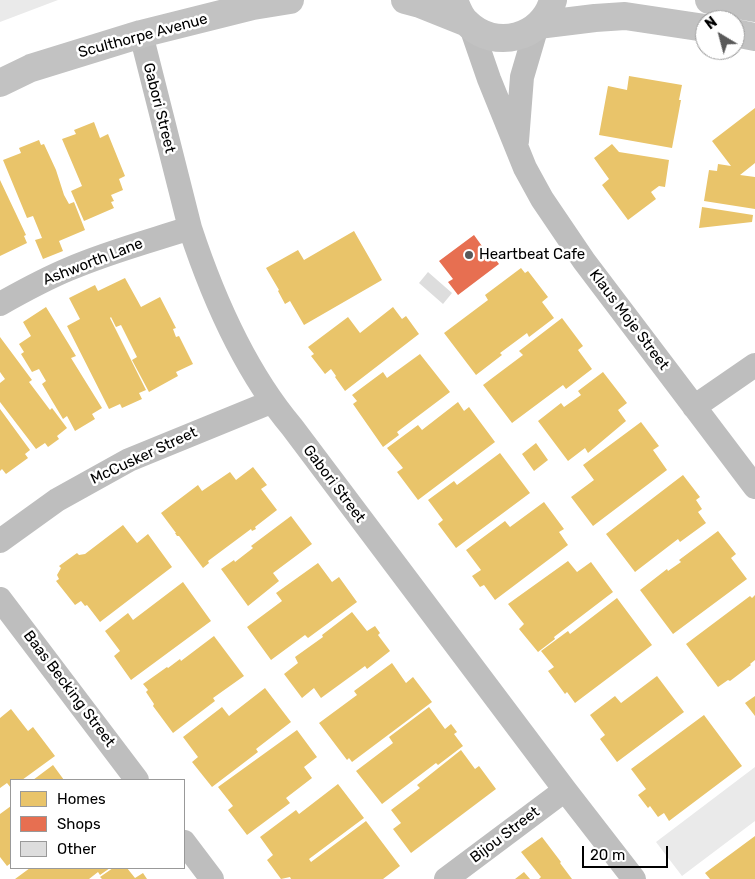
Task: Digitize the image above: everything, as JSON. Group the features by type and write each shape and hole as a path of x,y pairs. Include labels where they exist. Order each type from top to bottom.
{"street":[{"name":"Sculthorpe Avenue","path":"0,83 31,68 141,34 253,6 290,0"},
{"path":"405,0 463,16 483,34 497,38 511,38 525,34 538,26 547,15 553,0"},
{"path":"709,0 755,8"},
{"name":"Klaus Moje Street","path":"463,16 525,168 563,232 755,488"},
{"path":"538,26 625,16 695,26"},
{"name":"Klaus Moje Street","path":"516,145 522,77 538,26"},
{"name":"Gabori Street","path":"141,34 190,228 215,297 236,340 271,402 292,427 634,879"},
{"name":"Ashworth Lane","path":"0,304 70,268 190,228"},
{"path":"694,407 755,365"},
{"name":"McCusker Street","path":"0,541 57,500 130,460 271,402"},
{"name":"Baas Becking Street","path":"0,599 136,779"},
{"name":"Bijou Street","path":"446,879 565,790"},
{"path":"185,843 212,879"}],"shaded area":[{"path":"0,0 58,0 0,22"},
{"path":"755,767 755,821 682,876 656,842"}],"building: Homes":[{"path":"629,76 682,85 672,148 599,135 608,86 627,90"},
{"path":"755,108 755,163 740,175 755,177 755,209 704,201 709,170 717,171 718,164 731,166 712,141"},
{"path":"94,122 100,138 108,134 125,176 119,179 123,190 111,195 114,201 111,202 114,208 84,221 71,191 82,186 62,139 76,134 74,130"},
{"path":"39,140 41,145 44,144 69,204 74,202 85,230 59,241 63,251 43,259 35,240 42,238 33,216 27,218 3,160 21,153 19,148"},
{"path":"612,144 619,152 669,160 665,187 659,186 651,192 656,199 628,220 602,185 609,179 594,158"},
{"path":"0,180 26,235 24,236 27,243 0,256"},
{"path":"702,207 753,215 752,222 699,228"},
{"path":"354,231 382,280 304,325 290,301 285,304 266,268 298,250 304,260"},
{"path":"521,268 525,273 528,271 548,297 542,302 554,318 529,337 527,333 500,353 502,355 476,375 444,333 488,300 485,295"},
{"path":"125,278 141,307 160,297 176,328 173,329 176,337 179,336 193,364 176,372 178,376 149,392 132,360 137,357 121,325 116,327 111,317 146,390 139,393 142,399 122,408 120,404 109,409 67,326 80,319 69,298 95,285 98,291"},
{"path":"46,307 76,356 71,358 102,408 92,414 95,419 75,431 67,416 63,419 42,384 46,381 39,369 32,372 21,354 24,352 19,344 31,336 23,322"},
{"path":"393,307 402,319 406,316 419,334 345,391 331,369 325,374 311,356 314,354 308,347 348,317 360,333"},
{"path":"562,318 583,346 578,350 592,369 566,389 563,385 512,423 483,385 523,355 519,351"},
{"path":"0,337 32,380 29,382 50,410 52,408 67,428 57,436 59,439 48,447 45,443 36,449 0,402 0,383 5,379 0,372"},
{"path":"420,354 450,392 397,432 399,435 383,447 353,404 357,401 352,395 383,372 387,378"},
{"path":"603,372 627,403 618,410 626,421 588,453 585,448 568,461 538,421 561,403 564,407 581,395 578,391"},
{"path":"458,402 464,411 469,407 495,442 418,500 397,472 403,468 387,448 418,425 422,430"},
{"path":"0,409 30,450 25,454 28,458 6,474 2,469 0,471"},
{"path":"641,422 659,446 653,450 667,470 593,526 571,497 594,480 583,465"},
{"path":"536,443 548,460 534,471 522,454"},
{"path":"500,453 530,493 456,548 438,524 443,520 428,500 454,481 457,485"},
{"path":"253,467 267,485 261,489 277,510 255,527 256,529 252,531 251,529 208,561 209,563 203,568 161,513 198,485 202,491 230,472 236,480"},
{"path":"683,475 700,497 696,500 702,509 698,512 706,523 680,542 678,539 635,572 606,534"},
{"path":"544,502 564,529 559,532 568,545 495,600 484,585 480,587 472,576 481,570 466,550 505,521 510,527"},
{"path":"291,516 312,544 273,573 279,581 248,606 221,569 234,560 235,562 253,548 251,546"},
{"path":"123,525 137,543 148,534 172,567 100,622 87,605 85,606 81,601 75,605 56,581 59,579 57,575 61,568 59,566 77,553 79,555 85,554"},
{"path":"718,531 736,554 731,558 747,579 673,634 640,590 667,569 668,571 681,562 679,560"},
{"path":"568,561 577,572 591,562 613,592 554,637 555,639 538,652 519,629 524,624 508,604"},
{"path":"318,563 332,582 339,577 357,602 308,638 305,635 271,660 247,627 282,601 276,593"},
{"path":"183,582 211,621 131,680 114,656 120,651 105,631 128,613 133,620"},
{"path":"755,595 755,660 730,681 728,680 718,687 686,644 750,596 752,598"},
{"path":"617,598 652,645 575,703 567,692 565,694 548,671 554,667 541,651 568,631 570,634"},
{"path":"352,612 367,631 375,626 380,633 378,635 390,651 367,669 365,666 321,698 314,688 302,698 284,674 298,663 295,657 323,637 322,635"},
{"path":"214,636 244,676 213,698 215,701 173,733 153,706 154,704 146,692 148,690 143,684 180,659 181,661"},
{"path":"392,663 406,683 413,677 432,702 352,762 349,758 347,760 319,723 357,695 354,691"},
{"path":"657,676 684,712 617,762 600,739 605,735 590,715 615,696 621,703"},
{"path":"265,688 291,722 256,749 258,752 212,787 192,762 198,757 183,737 222,707 229,716"},
{"path":"755,696 755,716 745,703"},
{"path":"429,707 445,729 451,724 457,732 454,734 463,746 438,765 436,763 382,804 356,771 393,743 389,737"},
{"path":"11,709 28,731 33,727 55,756 23,779 10,779 10,787 7,783 0,788 0,718"},
{"path":"704,715 742,766 669,821 664,813 658,817 638,795 646,789 631,769"},
{"path":"297,730 317,757 304,767 312,778 286,798 290,803 247,835 228,810 233,806 218,787"},
{"path":"461,750 475,769 479,766 496,789 411,853 393,829 401,823 391,810 420,788 417,785"},
{"path":"53,765 63,779 34,779"},
{"path":"338,784 364,818 309,859 311,862 366,821 400,866 383,879 291,879 290,877 281,879 267,860 273,855 260,837 296,810 299,814"},
{"path":"10,807 10,864 7,866 0,857 0,814"},
{"path":"755,836 755,879 710,879 705,873"},
{"path":"542,837 572,879 539,879 541,877 521,852"},
{"path":"29,869 109,869 100,875 98,872 89,879 15,879"},
{"path":"112,869 128,869 135,878 143,873 147,879 102,879 100,877"},
{"path":"524,872 530,879 515,879"}],"building: Shops":[{"path":"474,235 487,253 489,251 499,264 458,295 448,282 453,279 439,261"}],"building: Other":[{"path":"428,272 452,293 443,304 419,283"}],"place":[{"name":"Heartbeat Cafe","path":"469,255"}]}
